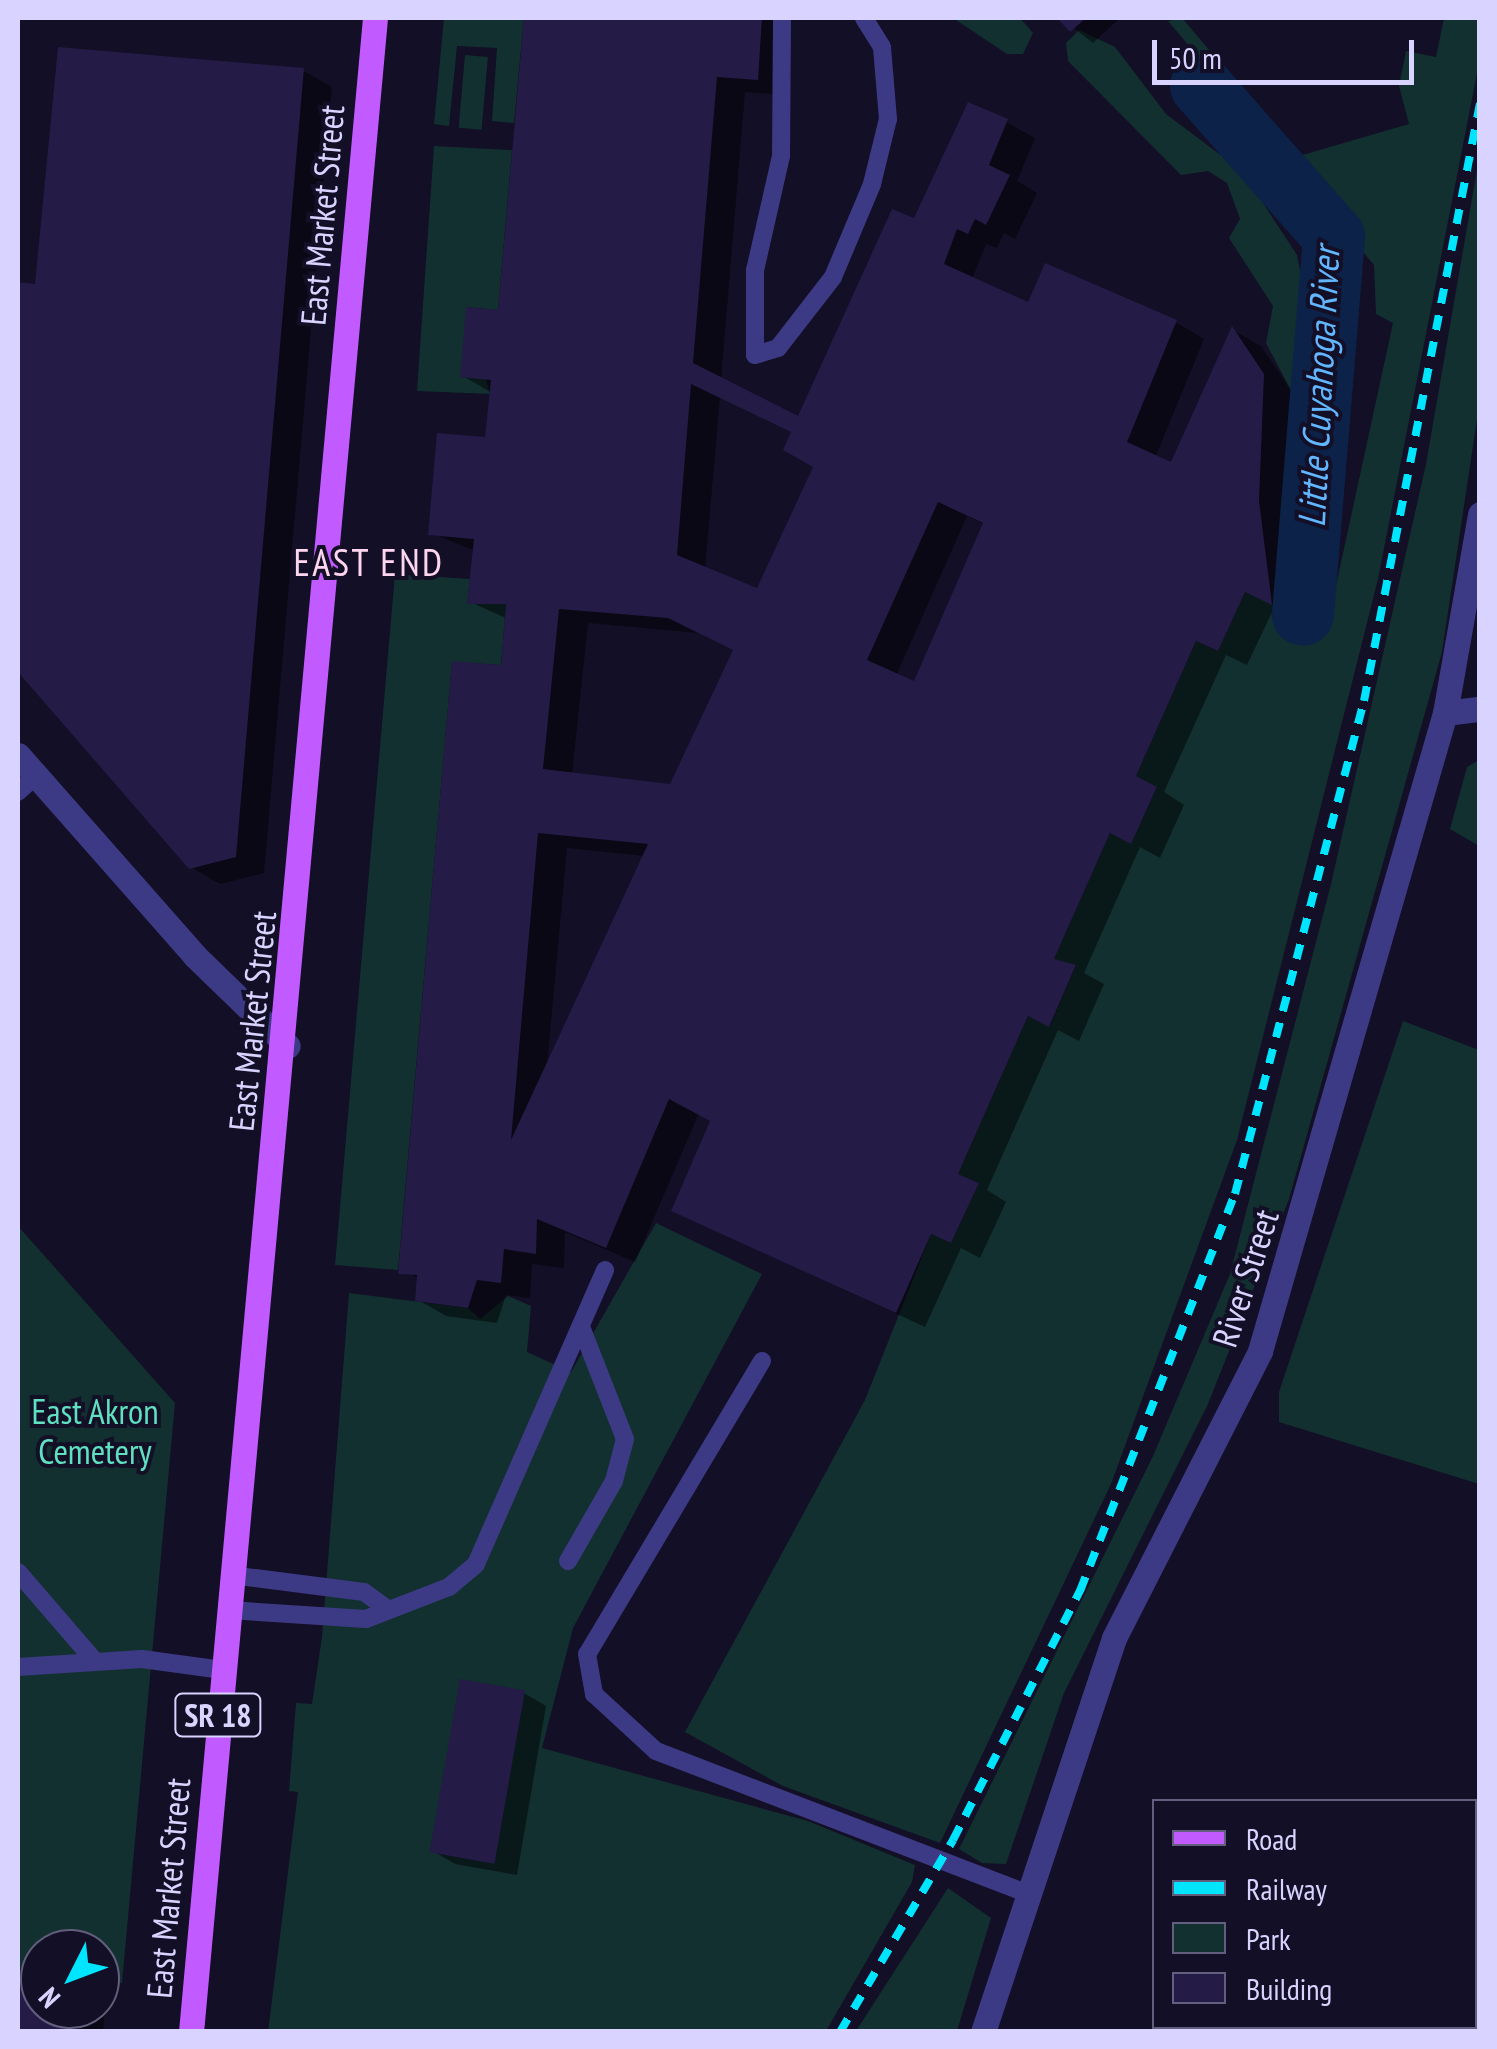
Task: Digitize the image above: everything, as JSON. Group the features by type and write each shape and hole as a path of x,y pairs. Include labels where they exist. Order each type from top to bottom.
{"main road":[{"name":"East Market Street","path":"191,2032 231,1575 288,1046 376,18"}],"street":[{"name":"River Street","path":"983,2032 1025,1893 1114,1638 1260,1351 1444,713 1480,514"},
{"path":"1444,713 1480,709"},
{"path":"18,755 26,784 288,1046"}],"lane":[{"path":"782,18 781,156 755,270 755,355 778,348 834,277 872,184 888,119 882,47 864,18"},
{"path":"228,1610 366,1619 385,1606 449,1586 476,1564 604,1270"},
{"path":"568,1561 614,1480 625,1439 616,1398 581,1327"},
{"path":"762,1361 587,1654 594,1694 656,1751 1025,1893"},
{"path":"18,1572 93,1659"},
{"path":"231,1575 364,1592 385,1606"},
{"path":"18,1667 93,1659 222,1670"}],"green space":[{"path":"444,18 524,18 514,123 492,121 497,48 457,46 449,126 434,124"},
{"path":"953,18 1020,18 1033,33 1023,54 1007,54"},
{"path":"1182,18 1299,156 1409,124 1399,86 1406,51 1436,57 1444,18 1479,18 1479,63 1378,579 1237,1140 1111,1484 940,1843 783,1786 685,1732 865,1400 931,1234 951,1243 979,1183 958,1174 1028,1016 1050,1026 1076,966 1054,959 1110,833 1131,843 1157,788 1136,776 1196,641 1218,650 1245,592 1327,627 1393,323 1376,314 1374,265 1168,21"},
{"path":"1079,30 1115,47 1166,114 1242,171 1297,255 1318,363 1297,402 1266,343 1273,306 1229,238 1240,219 1227,183 1208,171 1181,175 1068,61 1066,43"},
{"path":"465,55 488,57 482,130 459,128"},
{"path":"434,146 512,150 498,310 466,307 490,394 417,391"},
{"path":"1479,158 1479,406 1442,652 1289,1199 1208,1404 1064,1693 1006,1864 982,1863 959,1849 1153,1456 1230,1274 1331,884 1426,464"},
{"path":"395,574 470,579 467,604 506,604 501,665 452,662 398,1270 335,1265"},
{"path":"1480,760 1479,846 1450,829 1467,767"},
{"path":"1403,1021 1479,1050 1479,1484 1279,1422 1279,1392"},
{"path":"656,1223 762,1274 573,1628 542,1748 808,1821 915,1865 912,1882 826,2031 268,2032 298,1792 289,1791 296,1703 312,1704 322,1637 349,1293 468,1308 480,1319 508,1296 531,1306 527,1352 571,1372"},
{"name":"East Akron Cemetery","path":"18,1226 175,1403 122,1983 120,1929 20,1929 18,1968"},
{"path":"948,1888 991,1918 957,2031 856,2031"}],"building":[{"name":"EAST END","path":"524,18 762,18 758,80 717,77 693,363 798,416 892,209 914,218 968,102 1008,119 989,165 1010,175 986,225 975,219 968,234 957,229 944,264 1028,302 1045,263 1177,320 1127,442 1171,462 1232,326 1264,374 1259,501 1272,605 1245,592 1218,651 1196,641 1136,776 1157,787 1131,844 1110,833 1054,959 1076,965 1049,1027 1028,1016 958,1174 979,1183 951,1243 931,1234 896,1313 671,1211 710,1121 669,1099 606,1248 537,1219 536,1254 504,1249 501,1283 477,1280 468,1308 415,1301 417,1275 398,1274 452,661 501,665 506,604 467,604 474,539 428,535 437,433 485,437 491,380 460,377 466,307 498,310","holes":["691,384 791,432 783,450 813,467 757,588 677,555","938,502 983,523 914,681 867,660","559,609 668,618 733,650 670,784 543,769","538,833 648,844 511,1140"]},
{"path":"1057,18 1086,18 1070,32"},
{"path":"58,47 304,68 236,857 189,869 18,672 18,282 35,284"},
{"path":"460,1679 525,1690 494,1864 429,1852"},
{"path":"18,1969 20,2029 74,2029 18,2032"}],"waterway":[{"name":"Little Cuyahoga River","path":"1201,86 1334,237 1303,615"}],"railway":[{"path":"840,2032 953,1840 1080,1591 1235,1194 1364,701 1480,103"}],"district":[{"name":"EAST END","path":"369,562"}]}
